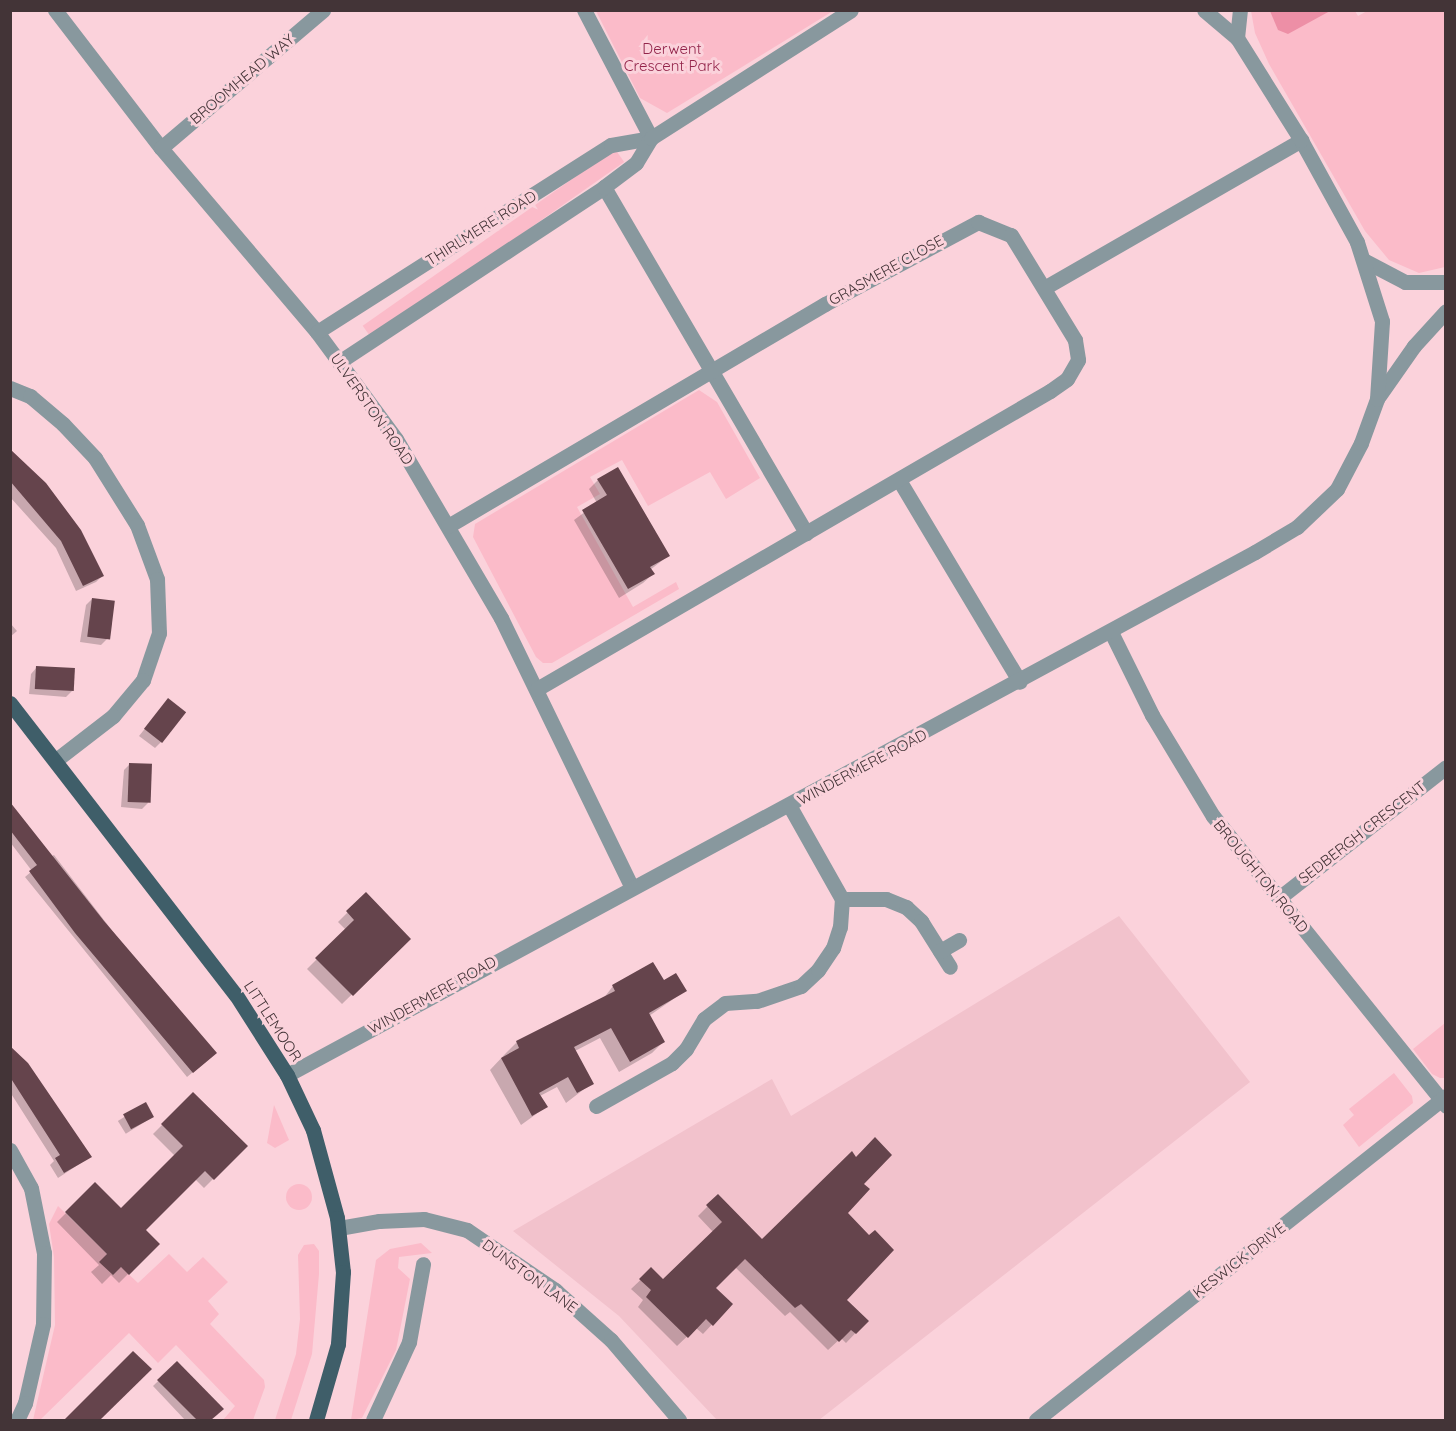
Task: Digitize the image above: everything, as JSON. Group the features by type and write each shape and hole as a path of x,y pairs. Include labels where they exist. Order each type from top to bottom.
{"main road":[{"name":"LITTLEMOOR","path":"10,703 236,995 287,1075 322,1156 339,1228 343,1272 338,1344 316,1420"}],"street":[{"name":"ULVERSTON ROAD","path":"55,10 161,148 317,332 396,439 448,526 537,689 632,888"},
{"name":"BROOMHEAD WAY","path":"161,148 323,10"},
{"path":"584,10 651,138"},
{"name":"THIRLMERE ROAD","path":"317,332 611,145 651,138 851,10"},
{"path":"1044,288 1301,140 1237,38 1204,10"},
{"path":"1237,38 1240,10"},
{"name":"THIRLMERE ROAD","path":"339,362 604,187 636,163 651,138"},
{"name":"WINDERMERE ROAD","path":"1301,140 1365,261 1382,321 1377,399"},
{"path":"604,187 711,374 806,533"},
{"name":"GRASMERE CLOSE","path":"448,526 711,374 825,304 978,222 1011,235 1075,340 1078,360 1067,379 899,480 537,689"},
{"path":"1365,261 1405,282 1446,282"},
{"name":"WINDERMERE ROAD","path":"287,1075 1020,682 1297,527 1337,489 1361,443 1377,399 1414,346 1446,311"},
{"path":"10,388 30,396 95,458 137,525 157,579 159,633 143,680 113,716 56,760"},
{"path":"899,480 1020,682"},
{"name":"BROUGHTON ROAD","path":"1111,632 1152,715 1213,816 1444,1101"},
{"name":"SEDBERGH CRESCENT","path":"1279,898 1446,767"},
{"path":"596,1106 672,1063 686,1048 704,1019 725,1003 757,1001 801,986 818,970 833,948 840,927 842,899 789,806"},
{"path":"842,899 886,899 906,907 921,921 950,968"},
{"path":"940,951 959,940"},
{"name":"KESWICK DRIVE","path":"1036,1420 1444,1101"},
{"path":"10,1150 31,1188 44,1253 43,1324 25,1403 17,1420"},
{"name":"DUNSTON LANE","path":"339,1228 379,1221 424,1219 467,1230 555,1290 611,1340 679,1420"},
{"path":"373,1420 409,1342 423,1264"}],"shaded area":[{"path":"1330,10 1288,34 1278,30 1270,11"},
{"path":"1119,916 1250,1082 819,1420 717,1420 619,1316 513,1231 772,1079 791,1116"}],"green space":[{"name":"Derwent Crescent Park","path":"596,11 833,11 667,113 640,98"},
{"path":"1251,11 1355,11 1358,16 1367,11 1445,11 1445,267 1419,273 1389,260 1365,231 1269,64 1255,33"},
{"path":"615,149 624,162 372,339 363,326"},
{"path":"699,390 717,402 760,478 726,499 710,472 648,506 622,460 590,477 600,494 577,507 633,607 676,582 679,589 552,663 543,663 536,657 473,537 475,524"},
{"path":"1445,1023 1445,1078 1440,1078 1432,1074 1413,1049"},
{"path":"1394,1073 1412,1096 1413,1103 1359,1147 1343,1125 1354,1115 1349,1109"},
{"path":"274,1105 289,1140 275,1148 267,1143"},
{"path":"299,1184 308,1188 312,1197 308,1206 299,1210 290,1206 286,1197 290,1188"},
{"path":"58,1206 107,1254 100,1262 113,1275 121,1267 138,1283 169,1254 187,1272 203,1257 228,1282 208,1301 219,1314 210,1324 264,1380 265,1387 253,1420 223,1420 235,1406 176,1345 158,1363 129,1333 40,1420 33,1420 55,1325 54,1257 49,1224"},
{"path":"421,1243 432,1253 399,1257 398,1268 410,1279 396,1350 362,1418 351,1420 376,1260 390,1249"},
{"path":"314,1244 319,1251 319,1274 312,1354 291,1420 275,1420 296,1354 300,1319 298,1255 304,1245"}],"building":[{"path":"10,449 46,483 81,530 104,576 83,586 61,541 10,481"},
{"path":"618,467 670,556 650,567 655,574 628,589 582,510 607,495 597,479"},
{"path":"92,598 115,601 110,640 87,637"},
{"path":"36,666 75,668 74,691 35,689"},
{"path":"168,698 186,712 162,743 144,729"},
{"path":"129,763 152,764 151,803 128,802"},
{"path":"10,802 104,921 217,1053 193,1073 75,933 29,871 37,865 10,830"},
{"path":"366,892 411,939 353,996 315,958 354,920 346,911"},
{"path":"653,962 664,980 676,973 687,991 649,1013 665,1042 630,1062 611,1028 574,1047 594,1084 577,1093 568,1077 539,1093 548,1107 532,1116 501,1058 519,1048 516,1041 615,991 612,985"},
{"path":"10,1046 28,1063 92,1157 64,1173 55,1158 60,1155 10,1077"},
{"path":"193,1092 248,1146 214,1180 205,1171 146,1230 160,1244 129,1275 121,1267 113,1275 99,1262 107,1254 65,1212 95,1182 121,1208 183,1146 161,1124"},
{"path":"146,1102 154,1117 131,1129 123,1114"},
{"path":"875,1137 892,1155 864,1184 870,1189 848,1213 869,1235 875,1230 894,1250 847,1300 869,1321 856,1334 851,1330 839,1342 801,1304 795,1308 745,1259 716,1288 733,1304 713,1326 706,1319 688,1338 646,1297 651,1290 639,1279 651,1267 663,1279 722,1222 706,1205 718,1194 762,1239 852,1151 856,1157"},
{"path":"133,1351 152,1369 100,1420 64,1420"},
{"path":"177,1361 224,1409 211,1420 197,1420 157,1380"}]}
